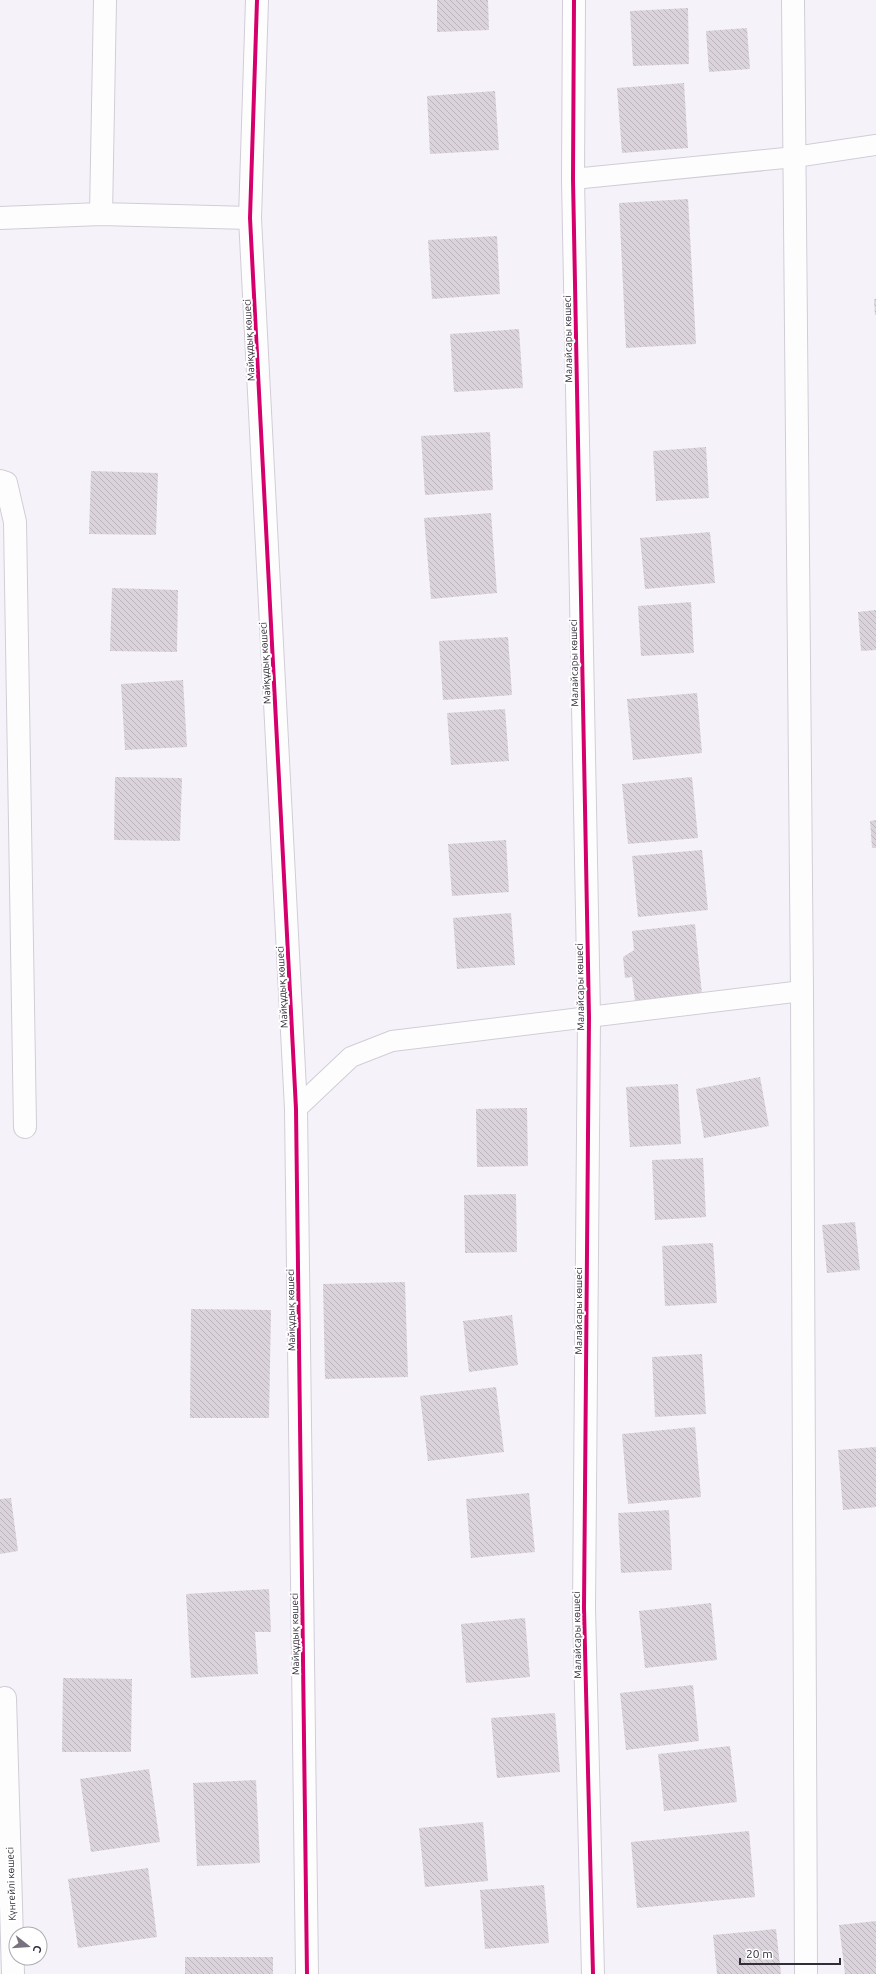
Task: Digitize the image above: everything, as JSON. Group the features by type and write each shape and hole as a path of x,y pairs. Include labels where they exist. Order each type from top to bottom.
{"street":[{"path":"101,214 105,0"},
{"name":"Майқұдық көшесі","path":"257,0 250,218 296,1109 307,1974"},
{"name":"Малайсары көшесі","path":"574,0 573,179 589,1017 584,1608 593,1974"},
{"path":"793,0 802,990 806,1974"},
{"path":"0,218 101,214 250,218"},
{"path":"0,481 6,483 15,522 25,1127"},
{"name":"Күнгейлі көшесі","path":"5,1698 13,1974"}],"lane":[{"path":"573,179 794,157 876,145"},
{"path":"296,1109 351,1057 392,1041 802,990"}],"building":[{"path":"437,0 488,0 489,30 437,32"},
{"path":"688,8 689,64 633,66 630,11"},
{"path":"747,28 750,69 709,72 706,31"},
{"path":"684,83 688,148 622,153 617,88"},
{"path":"495,91 499,150 430,154 427,96"},
{"path":"688,199 696,344 626,348 619,203"},
{"path":"497,236 500,294 432,299 428,240"},
{"path":"874,299 876,299 876,315 875,315"},
{"path":"519,329 523,388 454,392 450,334"},
{"path":"490,432 493,490 425,495 421,436"},
{"path":"706,447 709,498 656,501 653,451"},
{"path":"91,471 158,473 156,535 89,534"},
{"path":"491,513 497,593 431,599 424,518"},
{"path":"710,532 715,583 645,589 640,538"},
{"path":"112,588 178,590 177,652 110,651"},
{"path":"691,602 694,653 641,656 638,606"},
{"path":"876,610 876,650 861,651 858,612"},
{"path":"508,637 512,695 443,700 439,641"},
{"path":"183,680 187,747 125,750 121,684"},
{"path":"697,693 702,753 633,760 627,699"},
{"path":"505,709 509,761 451,765 447,713"},
{"path":"115,777 182,778 180,841 114,840"},
{"path":"692,777 698,838 628,844 622,784"},
{"path":"876,820 876,848 872,848 870,821"},
{"path":"506,840 509,892 452,896 448,844"},
{"path":"702,850 708,910 638,917 632,856"},
{"path":"511,913 515,965 457,969 453,918"},
{"path":"695,924 702,994 635,1001 632,977 625,978 623,957 634,950 632,931"},
{"path":"760,1077 769,1126 704,1138 696,1089"},
{"path":"678,1084 681,1144 630,1147 626,1087"},
{"path":"527,1108 528,1166 477,1167 476,1109"},
{"path":"703,1158 706,1217 655,1220 652,1160"},
{"path":"516,1194 517,1252 465,1253 464,1195"},
{"path":"855,1222 860,1270 827,1273 822,1225"},
{"path":"713,1243 717,1303 665,1306 662,1246"},
{"path":"405,1282 408,1377 325,1379 323,1284"},
{"path":"191,1309 271,1310 269,1418 190,1418"},
{"path":"512,1315 518,1365 469,1372 463,1321"},
{"path":"702,1354 706,1414 655,1417 652,1357"},
{"path":"496,1387 504,1452 428,1461 420,1396"},
{"path":"695,1427 701,1497 628,1504 622,1434"},
{"path":"876,1447 876,1507 843,1510 838,1450"},
{"path":"529,1493 535,1552 471,1558 466,1499"},
{"path":"11,1498 18,1551 0,1554 0,1499"},
{"path":"669,1510 672,1570 621,1573 618,1513"},
{"path":"269,1589 271,1632 255,1632 258,1674 191,1678 186,1594"},
{"path":"711,1603 717,1660 645,1668 639,1611"},
{"path":"525,1618 530,1677 466,1683 461,1624"},
{"path":"63,1678 132,1679 131,1752 62,1752"},
{"path":"693,1685 699,1741 626,1750 620,1693"},
{"path":"555,1713 560,1772 497,1778 491,1718"},
{"path":"730,1746 737,1802 664,1811 658,1754"},
{"path":"149,1769 160,1842 91,1852 80,1779"},
{"path":"256,1780 260,1863 197,1866 193,1783"},
{"path":"483,1822 488,1881 425,1887 419,1828"},
{"path":"749,1831 755,1897 637,1908 631,1842"},
{"path":"148,1868 157,1937 78,1948 68,1879"},
{"path":"544,1885 549,1943 485,1949 480,1890"},
{"path":"876,1921 876,1974 845,1974 839,1925"},
{"path":"776,1929 781,1974 717,1974 713,1935"},
{"path":"185,1957 273,1957 273,1974 185,1974"}],"cycle path":[{"path":"257,0 250,218 296,1109 307,1974"},
{"path":"574,0 573,179 589,1017 584,1608 593,1974"}]}
